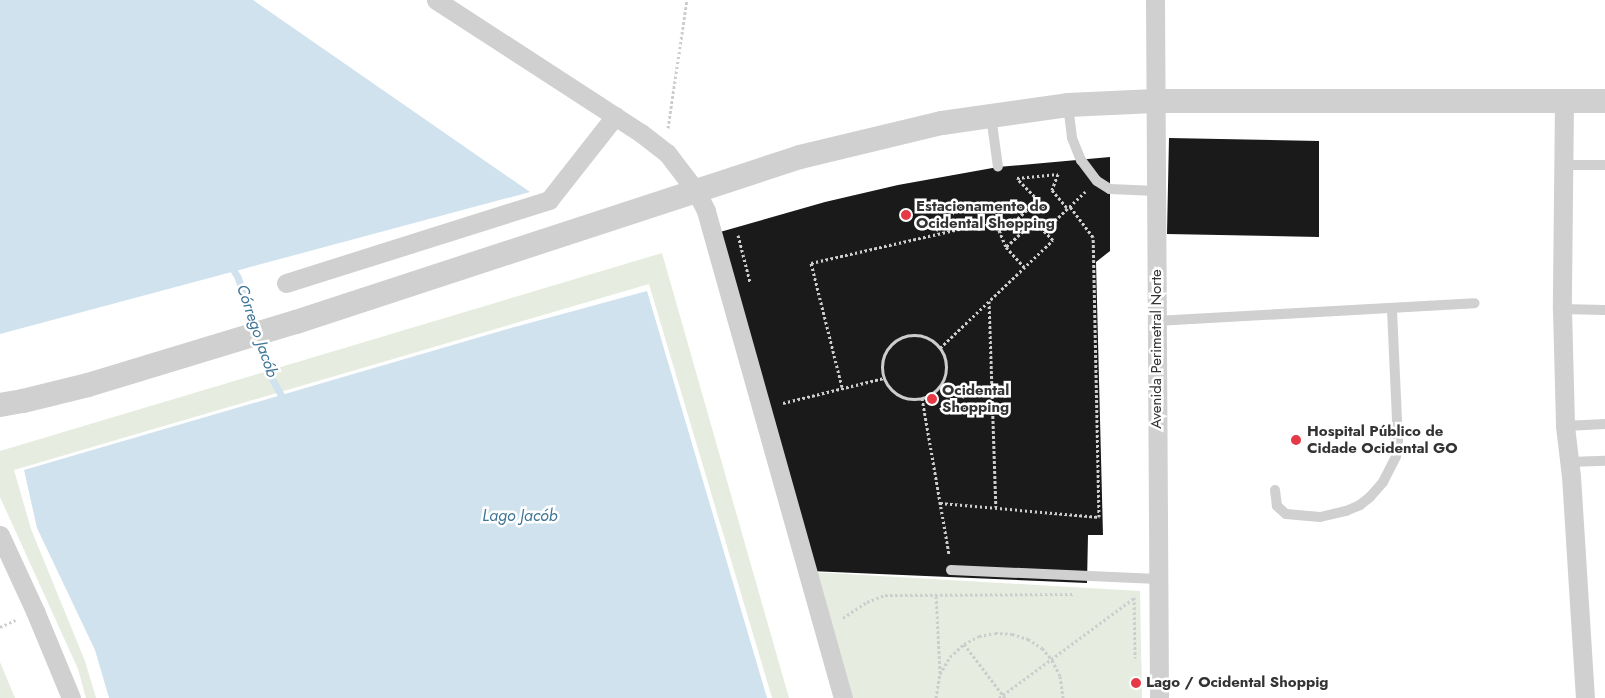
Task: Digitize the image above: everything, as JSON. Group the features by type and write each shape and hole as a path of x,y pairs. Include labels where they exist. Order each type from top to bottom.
{"street":[{"path":"436,0 615,116 667,153 696,191 706,212 843,698"},
{"name":"Avenida Perimetral Norte","path":"1155,0 1159,698"},
{"path":"1564,100 1562,309 1565,426 1585,698"},
{"path":"0,405 88,385 296,322 460,270 696,191 842,146 942,123 1068,105 1155,101 1605,101"},
{"path":"286,283 549,200 615,116"},
{"path":"0,535 35,611 71,698"}],"lane":[{"path":"1068,105 1072,138 1080,160 1097,180 1110,189 1156,191"},
{"path":"991,115 998,168"},
{"path":"1564,165 1605,165"},
{"path":"1156,321 1474,303"},
{"path":"1275,490 1277,506 1286,514 1320,517 1346,512 1360,505 1383,482 1394,462 1398,442 1392,308"},
{"path":"1562,309 1605,310"},
{"path":"1565,426 1605,424"},
{"path":"1569,462 1605,461"},
{"path":"951,570 1087,576 1158,586"}],"path":[{"path":"667,153 668,117 687,0"},
{"path":"940,502 1099,517 1093,237 1070,207 1068,209 1052,190 1058,174 1017,178 1038,200 1014,222 999,232"},
{"path":"1044,232 1068,209"},
{"path":"940,348 1053,240 1034,220 1006,247"},
{"path":"842,387 811,263 995,221 1006,247 1024,267"},
{"path":"989,301 996,507"},
{"path":"906,336 927,338 940,348 946,362 946,372 942,382 936,391 922,398 906,398 897,394 884,378 884,357 897,341 906,336"},
{"path":"783,403 884,378"},
{"path":"922,398 948,551"},
{"path":"1135,664 1133,594 1158,586"},
{"path":"824,631 876,598 885,595 1074,594"},
{"path":"936,596 940,674 936,698"},
{"path":"999,698 1134,598"},
{"path":"940,674 950,657 964,644 987,635 1012,634 1028,639 1042,648 1052,660 1060,676 1064,692 1063,698"},
{"path":"964,644 1004,696"}],"shaded area":[{"path":"662,253 789,698 772,698 649,284 14,470 31,529 85,661 96,698 86,698 78,669 0,497 0,451"},
{"path":"811,572 1140,591 1142,698 847,698"},
{"path":"0,662 15,698 0,698"}],"water":[{"path":"0,0 253,0 530,192 0,334"},
{"name":"Lago Jacób","path":"647,291 767,698 109,698 95,650 37,528 24,470 511,328"}],"building":[{"path":"1169,138 1319,141 1319,237 1167,234"},
{"name":"Ocidental Shopping","path":"1110,157 1110,251 1096,262 1103,535 1088,535 1087,583 810,571 720,232 825,202 898,185 998,167"}],"waterway":[{"name":"Córrego Jacób","path":"230,264 238,278 266,368 285,402"}],"place":[{"name":"Estacionamento do Ocidental Shopping","path":"906,215"},
{"name":"Ocidental Shopping","path":"932,399"},
{"name":"Hospital Público de Cidade Ocidental GO","path":"1296,440"},
{"name":"Lago / Ocidental Shoppig","path":"1136,683"}]}
